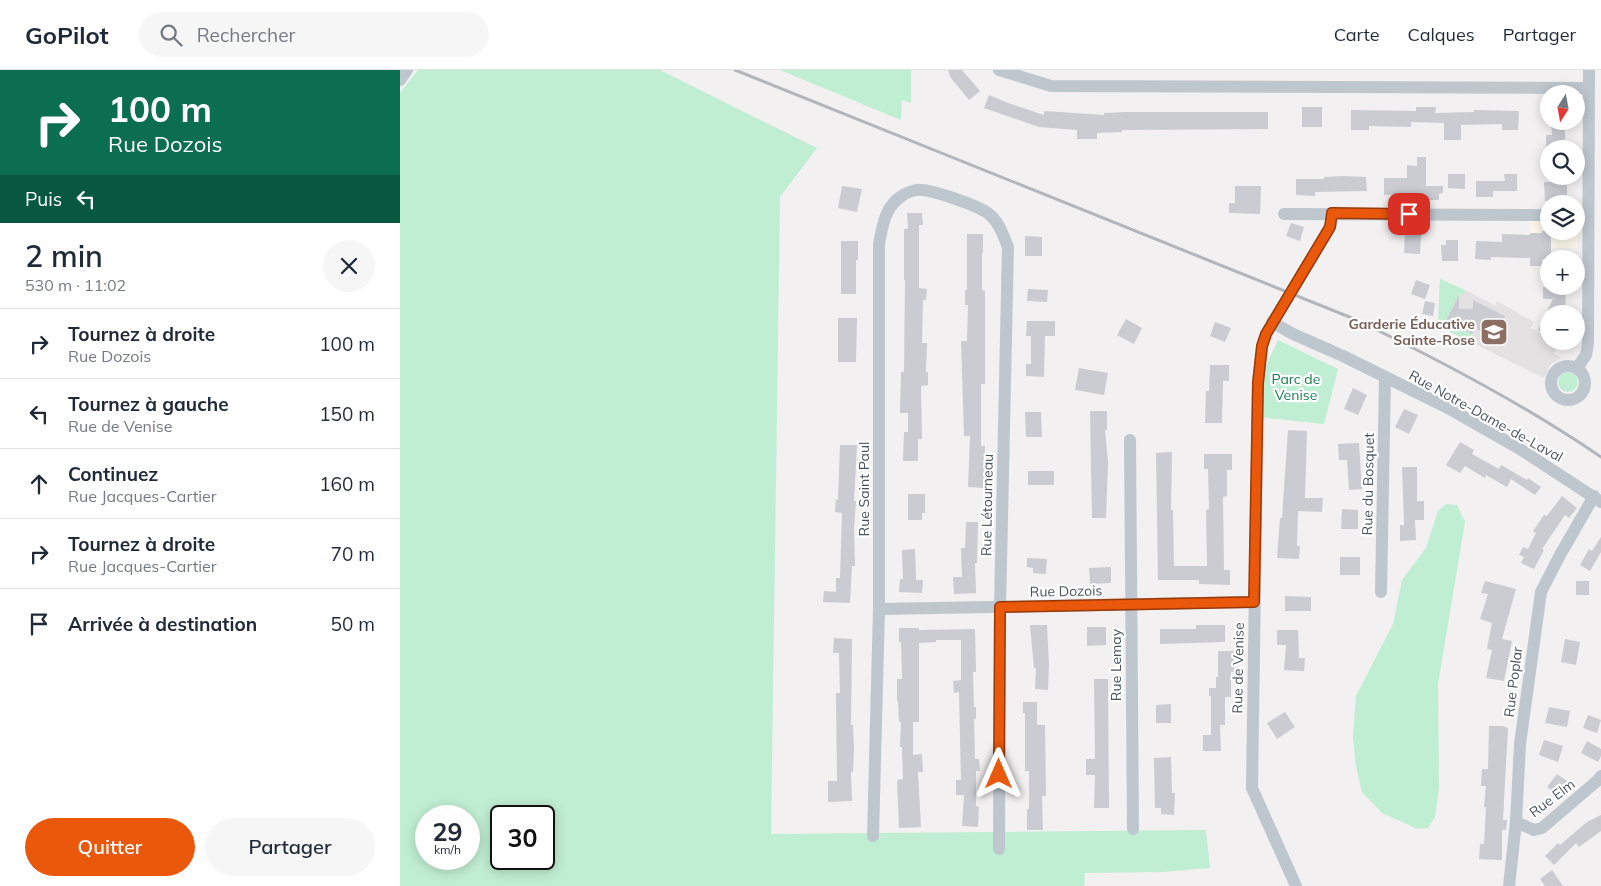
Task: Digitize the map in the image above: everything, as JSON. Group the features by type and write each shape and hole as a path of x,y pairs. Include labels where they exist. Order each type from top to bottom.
{"street":[{"path":"400,80 407,70"},
{"path":"999,70 1051,86 1589,88"},
{"path":"1585,199 1595,146 1589,70"},
{"name":"Rue Saint Paul","path":"873,836 879,609 879,243 883,221 889,207 902,195 916,190 946,196"},
{"name":"Rue Létourneau","path":"946,196 988,213 1001,228 1008,247 1000,607 999,848"},
{"name":"Rue de Venise","path":"1296,886 1252,788 1258,383 1262,346 1266,334 1330,227 1332,213"},
{"path":"1284,214 1540,214"},
{"path":"1577,368 1588,348 1594,278 1585,231"},
{"name":"Rue Notre-Dame-de-Laval","path":"1272,322 1293,334 1385,376 1448,408 1520,449 1598,499"},
{"name":"Rue du Bosquet","path":"1381,592 1385,376"},
{"name":"Rue Lemay","path":"1130,440 1132,829"},
{"name":"Rue Poplar","path":"1509,886 1516,822 1520,744 1541,592 1560,555 1598,499"},
{"name":"Rue Dozois","path":"879,609 1254,602"},
{"name":"Rue Elm","path":"1516,822 1534,830 1542,828 1601,776"}],"shaded area":[{"path":"1530,221 1540,221 1540,240 1577,240 1577,248 1542,248 1540,250 1540,266 1530,266"},
{"name":"Garderie Éducative Sainte-Rose","path":"1440,279 1496,306 1497,301 1534,322 1531,328 1540,333 1540,350 1556,350 1554,353 1561,358 1550,365 1544,378 1438,326"}],"green space":[{"path":"418,70 660,70 817,148 780,197 771,834 1206,830 1210,868 1162,872 1085,873 1084,886 400,886 400,93"},
{"path":"780,70 911,70 911,103 902,100 901,120"},
{"path":"1440,279 1465,290 1463,295 1459,294 1446,321 1453,325 1452,327 1472,334 1469,341 1438,326"},
{"name":"Parc de Venise","path":"1278,340 1338,369 1324,424 1257,417 1258,383"},
{"path":"1568,372 1575,375 1578,382 1575,389 1568,392 1561,389 1558,382 1561,375"},
{"path":"1446,504 1457,505 1465,522 1438,684 1439,788 1435,817 1428,828 1418,829 1382,813 1362,792 1356,766 1353,737 1356,696 1393,624 1402,580 1426,548 1438,511"}],"building":[{"path":"948,70 962,70 980,91 969,100 951,78"},
{"path":"989,95 1044,115 1044,111 1104,115 1104,113 1126,112 1268,112 1268,129 1122,130 1122,132 1097,133 1097,139 1077,139 1077,130 1039,127 984,108"},
{"path":"1302,107 1322,107 1322,127 1302,127"},
{"path":"1416,107 1436,107 1435,113 1474,112 1474,110 1519,111 1518,130 1502,130 1502,124 1461,125 1461,140 1444,140 1444,123 1411,122 1411,127 1369,126 1369,130 1351,130 1351,110 1416,111"},
{"path":"1552,130 1565,130 1565,140 1546,140 1546,135 1552,135"},
{"path":"1417,157 1426,157 1426,186 1443,186 1443,193 1439,194 1439,200 1420,200 1420,194 1384,195 1384,178 1407,178 1407,165 1417,166"},
{"path":"1448,174 1465,174 1465,189 1448,188"},
{"path":"1504,174 1517,174 1517,191 1493,191 1493,197 1476,197 1476,181 1505,181"},
{"path":"1324,177 1366,177 1367,191 1315,192 1315,196 1296,195 1296,179 1324,179"},
{"path":"1544,185 1567,185 1567,195 1545,195"},
{"path":"842,186 862,189 857,212 838,208"},
{"path":"1235,186 1261,186 1260,214 1229,213 1229,203 1235,203"},
{"path":"907,213 922,213 923,225 919,225 919,288 927,289 926,300 923,300 922,343 927,343 926,372 928,372 928,385 921,386 922,439 918,439 918,461 903,461 904,432 908,432 908,413 900,413 901,372 904,372 904,229 908,229"},
{"path":"1291,223 1304,227 1300,241 1286,236"},
{"path":"1530,233 1540,233 1540,240 1551,240 1551,250 1540,250 1540,266 1530,266 1530,258 1491,257 1491,260 1475,259 1476,241 1502,242 1502,234 1530,235"},
{"path":"967,234 983,234 982,290 985,291 985,384 981,384 981,446 985,446 983,488 968,487 970,436 964,436 961,341 967,341 968,305 965,305 965,290 967,290"},
{"path":"1405,234 1421,235 1420,254 1404,253"},
{"path":"1025,236 1042,237 1042,256 1025,256"},
{"path":"1446,240 1458,240 1458,261 1442,261 1441,245 1446,245"},
{"path":"841,241 858,241 856,294 841,294"},
{"path":"1416,280 1430,285 1425,299 1411,294"},
{"path":"1028,289 1048,290 1047,302 1027,301"},
{"path":"1459,295 1459,309 1473,309 1473,300 1505,316 1494,338 1475,328 1472,334 1464,330 1464,332 1446,321"},
{"path":"1543,295 1566,295 1565,305 1550,305 1553,299 1543,299"},
{"path":"1425,301 1435,303 1433,316 1422,314"},
{"path":"838,318 857,318 856,362 838,362"},
{"path":"1126,319 1142,328 1134,344 1117,335"},
{"path":"1027,321 1055,321 1055,336 1045,336 1044,377 1026,376 1026,364 1031,364 1031,336 1026,336"},
{"path":"1215,322 1231,328 1225,342 1210,336"},
{"path":"1210,365 1229,365 1229,381 1223,381 1222,423 1205,423 1206,391 1209,391"},
{"path":"1079,368 1108,373 1104,395 1075,390"},
{"path":"1353,388 1367,395 1358,415 1344,409"},
{"path":"1404,409 1418,415 1409,434 1395,427"},
{"path":"1090,411 1107,411 1107,430 1105,430 1108,463 1106,518 1092,518"},
{"path":"1025,412 1041,412 1042,437 1026,437"},
{"path":"1288,430 1307,431 1305,498 1323,498 1322,512 1298,511 1297,546 1300,546 1299,559 1277,558 1280,518 1282,518"},
{"path":"1460,442 1474,450 1472,454 1499,469 1501,465 1527,480 1528,478 1541,487 1535,495 1511,479 1507,487 1486,475 1485,478 1465,466 1460,473 1446,465"},
{"path":"1359,443 1362,489 1349,490 1347,460 1339,460 1338,444"},
{"path":"840,445 857,445 854,501 856,501 854,528 855,566 852,566 850,603 823,602 824,591 836,592 836,578 840,578 842,513 835,512 836,499 838,500"},
{"path":"1172,452 1171,510 1173,510 1174,566 1207,566 1206,510 1209,509 1208,469 1204,469 1204,454 1232,454 1232,470 1227,470 1227,496 1223,497 1224,570 1230,570 1230,585 1199,584 1199,580 1158,580 1156,453"},
{"path":"1402,467 1417,467 1417,501 1424,501 1424,520 1415,520 1416,540 1400,541 1400,525 1404,525"},
{"path":"1028,471 1054,471 1054,485 1028,485"},
{"path":"908,494 925,494 925,513 922,513 922,520 908,520"},
{"path":"1562,496 1577,508 1569,518 1565,515 1542,549 1544,550 1534,569 1521,563 1524,557 1519,555 1523,547 1528,549 1536,533 1533,531 1544,515 1547,516"},
{"path":"1342,509 1358,510 1358,529 1341,529"},
{"path":"966,522 978,522 977,563 975,563 976,593 954,594 953,577 962,577 961,548 965,548"},
{"path":"1601,537 1601,552 1590,571 1580,565 1589,549 1592,551"},
{"path":"915,549 916,580 923,580 922,593 899,592 900,579 903,579 902,550"},
{"path":"1340,557 1360,557 1360,575 1340,575"},
{"path":"1027,558 1047,559 1046,574 1033,573 1033,568 1027,567"},
{"path":"1111,567 1111,583 1090,584 1089,568"},
{"path":"1485,581 1516,589 1502,639 1512,641 1504,681 1486,678 1492,650 1487,649 1492,623 1480,619 1488,594 1481,593"},
{"path":"1576,581 1589,581 1589,595 1576,595"},
{"path":"1285,596 1311,597 1311,611 1285,611"},
{"path":"1030,625 1047,625 1048,690 1035,689 1036,668 1034,668"},
{"path":"1196,625 1225,625 1225,642 1160,644 1160,629 1196,629"},
{"path":"1087,627 1106,627 1106,645 1087,646"},
{"path":"899,628 919,628 919,630 975,629 976,672 973,672 974,707 976,707 976,719 974,719 975,759 979,759 980,771 976,771 976,806 979,807 978,827 962,826 964,795 956,795 956,780 961,780 959,692 954,693 953,681 961,680 961,640 936,640 936,642 919,643 919,722 913,722 913,755 922,754 923,772 918,772 921,827 899,828 897,780 903,779 902,747 900,747 901,722 899,722 897,701 897,679 902,679"},
{"path":"1277,630 1298,630 1299,658 1305,658 1304,671 1284,670 1286,645 1277,645"},
{"path":"834,638 852,639 851,725 853,725 854,749 853,772 851,772 852,801 828,802 828,781 837,781 836,693 840,693 839,653 833,653"},
{"path":"1565,639 1580,642 1576,665 1561,662"},
{"path":"1218,651 1234,651 1234,672 1231,672 1231,697 1225,697 1225,725 1220,725 1221,751 1203,751 1203,735 1211,735 1211,696 1209,696 1209,688 1216,688"},
{"path":"1094,679 1108,679 1109,808 1094,808 1095,775 1086,775 1086,759 1095,759"},
{"path":"1023,702 1037,702 1037,725 1045,725 1046,796 1042,796 1043,830 1027,830 1029,771 1025,771 1025,713 1023,713"},
{"path":"1171,704 1171,723 1156,723 1156,705"},
{"path":"1549,707 1570,711 1567,727 1545,723"},
{"path":"1285,712 1295,727 1277,739 1267,723"},
{"path":"1588,715 1601,720 1597,733 1583,728"},
{"path":"1489,726 1508,728 1503,820 1507,820 1506,830 1502,830 1502,860 1479,859 1480,844 1484,844 1486,786 1481,786 1482,769 1488,769"},
{"path":"1544,740 1563,746 1558,762 1539,755"},
{"path":"1587,741 1601,749 1601,756 1598,762 1581,753"},
{"path":"1171,757 1172,793 1175,793 1174,815 1161,814 1161,808 1155,808 1154,758"},
{"path":"1557,774 1570,783 1560,797 1547,787"},
{"path":"1601,815 1601,831 1579,847 1576,843 1554,865 1545,856 1558,843 1560,845 1587,822"},
{"path":"1552,870 1563,886 1545,886 1540,879"}],"railway":[{"path":"735,70 1352,318 1416,349 1510,400 1601,457"}],"place":[{"name":"Garderie Éducative Sainte-Rose","path":"1494,332"}],"route":[{"path":"999,774 1000,607 1254,602 1258,383 1262,346 1266,334 1330,227 1332,213 1409,214"}]}
